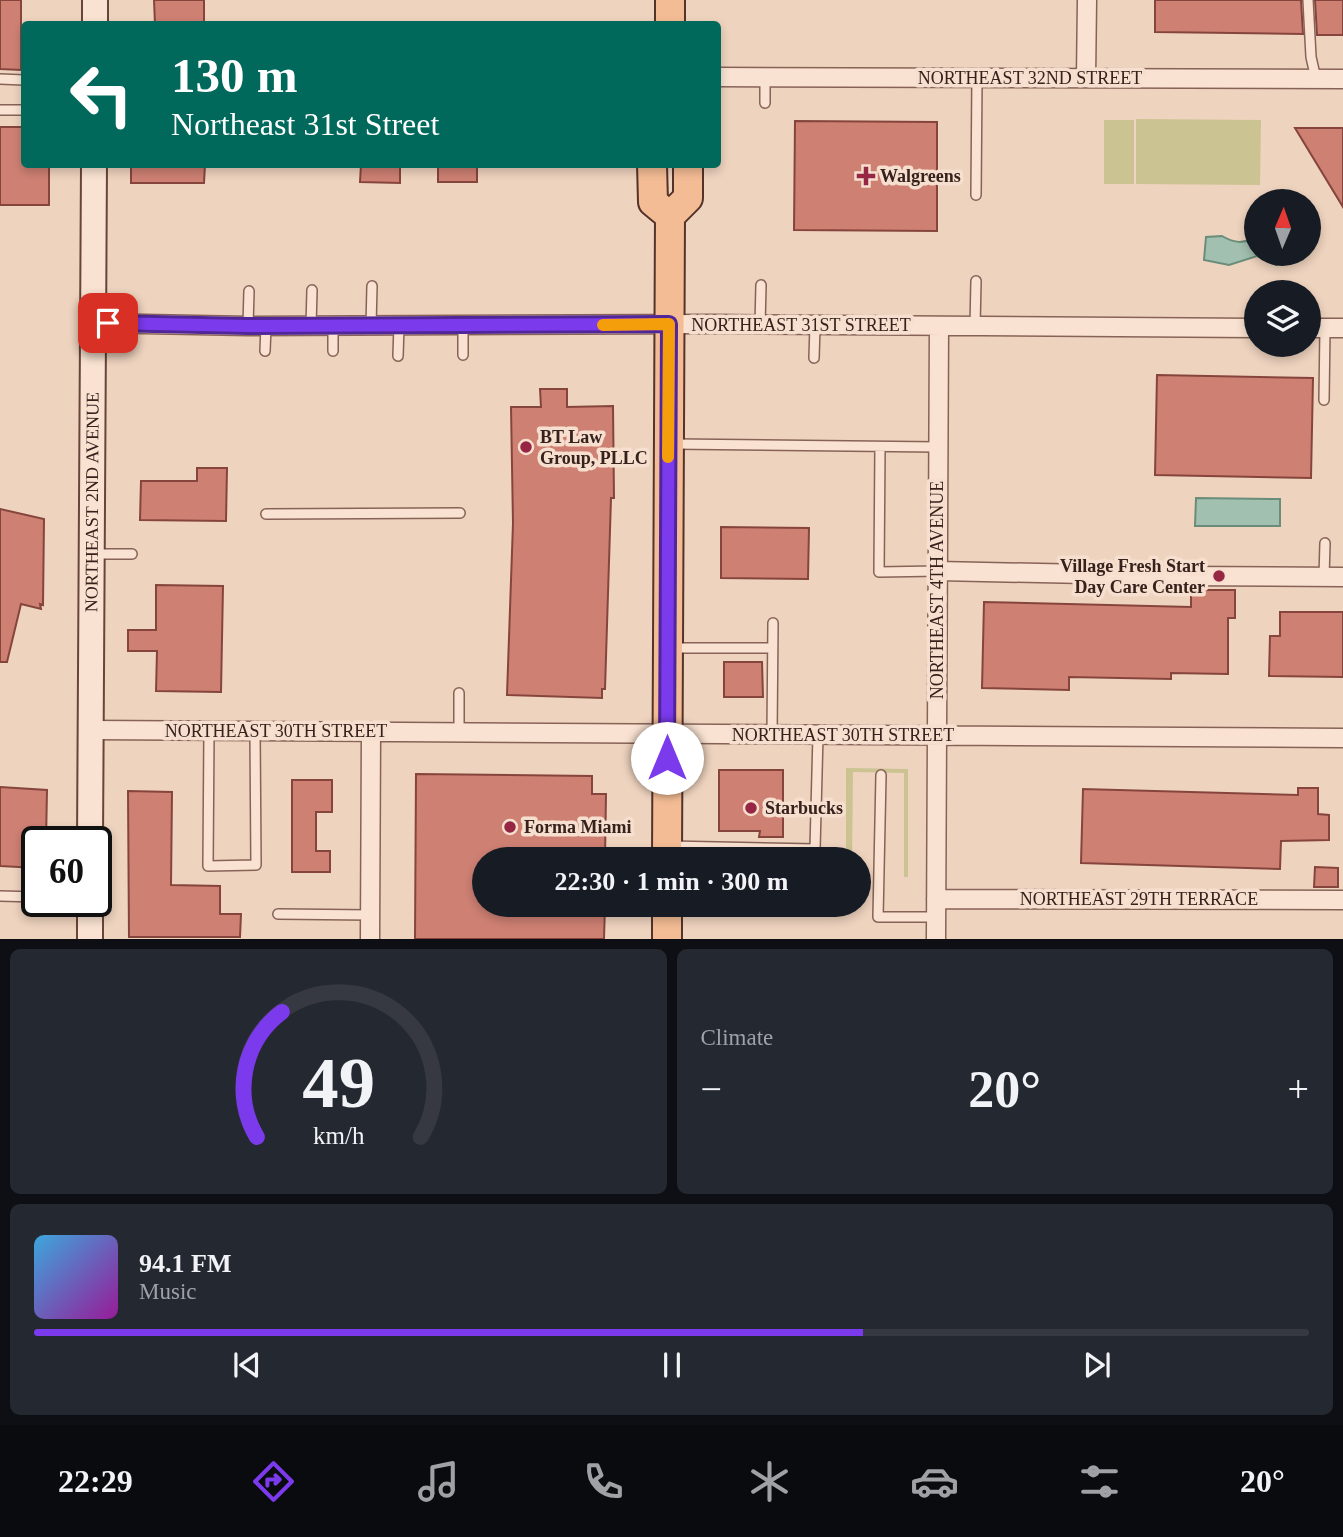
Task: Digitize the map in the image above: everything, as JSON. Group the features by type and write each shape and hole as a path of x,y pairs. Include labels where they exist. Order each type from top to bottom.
{"main road":[{"path":"95,0 95,21"},
{"path":"670,0 670,21"},
{"name":"NORTHEAST 2ND AVENUE","path":"90,826 94,168"},
{"path":"652,168 653,201 670,216"},
{"path":"667,847 670,216 688,198 688,168"},
{"path":"90,917 90,939"},
{"path":"667,917 667,939"}],"street":[{"path":"1086,78 1087,0"},
{"name":"NORTHEAST 32ND STREET","path":"721,77 1343,79"},
{"name":"NORTHEAST 31ST STREET","path":"93,323 257,326 669,324 1244,328"},
{"name":"NORTHEAST 4TH AVENUE","path":"936,939 939,326"},
{"path":"1321,328 1343,328"},
{"path":"938,571 1343,577"},
{"name":"NORTHEAST 30TH STREET","path":"92,730 1343,737"},
{"path":"370,939 371,731"},
{"name":"NORTHEAST 29TH TERRACE","path":"936,908 1343,900"}],"lane":[{"path":"1308,0 1311,57 1316,79"},
{"path":"765,78 765,103"},
{"path":"976,195 977,78"},
{"path":"0,79 21,80"},
{"path":"0,110 21,110"},
{"path":"975,326 976,281"},
{"path":"760,325 761,285"},
{"path":"371,326 372,286"},
{"path":"311,326 312,290"},
{"path":"249,291 265,351"},
{"path":"332,351 333,326"},
{"path":"398,356 399,326"},
{"path":"463,326 463,355"},
{"path":"814,358 815,326"},
{"path":"1320,357 1324,400"},
{"path":"668,444 937,447"},
{"path":"880,447 879,572 938,571"},
{"path":"265,514 460,513"},
{"path":"1324,577 1325,543"},
{"path":"92,554 132,554"},
{"path":"772,734 773,623"},
{"path":"668,648 772,648"},
{"path":"459,693 459,732"},
{"path":"209,730 208,866 256,865 255,731"},
{"path":"816,847 818,735"},
{"path":"881,775 878,917 936,908"},
{"path":"0,896 21,897"},
{"path":"278,914 370,915"}],"shaded area":[{"path":"1136,119 1261,120 1260,185 1136,184"},
{"path":"1104,120 1134,120 1134,184 1104,184"},
{"path":"1222,236 1244,241 1244,260 1229,265 1204,260 1206,237"},
{"path":"1196,498 1280,499 1280,526 1195,526"},
{"path":"846,768 908,769 908,877 904,877 904,773 853,772 852,847 846,847"}],"building":[{"path":"0,0 21,0 21,70 0,69"},
{"path":"154,0 204,0 204,21 155,21"},
{"path":"1155,0 1301,0 1303,34 1155,32"},
{"path":"1315,0 1343,0 1343,35 1317,35"},
{"name":"Walgreens","path":"795,121 937,122 937,231 794,230"},
{"path":"0,127 21,127 21,168 49,168 49,205 0,205"},
{"path":"1295,128 1343,128 1343,207"},
{"path":"131,168 205,168 204,183 131,183"},
{"path":"361,168 400,168 400,183 360,182"},
{"path":"438,168 477,168 477,182 438,182"},
{"path":"1157,375 1313,378 1311,478 1155,475"},
{"path":"540,389 567,389 567,407 613,406 614,498 611,498 605,689 602,689 602,698 507,695 513,523 511,407 541,407"},
{"path":"197,468 227,468 226,521 140,520 141,481 197,481"},
{"path":"0,509 44,519 43,605 40,604 41,609 21,604 7,662 0,662"},
{"path":"721,527 809,528 808,579 721,578"},
{"path":"156,585 223,586 221,692 156,691 157,651 128,651 128,630 156,630"},
{"path":"1191,590 1235,590 1235,618 1228,618 1228,674 1171,673 1171,679 1069,677 1069,690 982,688 984,602 1191,607"},
{"path":"1280,612 1343,612 1343,677 1269,676 1270,636 1280,636"},
{"path":"724,662 762,662 763,697 724,697"},
{"name":"Starbucks","path":"719,770 783,770 783,837 759,837 760,831 719,831"},
{"name":"Forma Miami","path":"416,774 592,776 592,794 606,794 605,847 472,847 472,917 605,917 604,939 415,939"},
{"path":"292,780 332,780 332,812 316,812 316,851 330,851 330,872 292,872"},
{"path":"0,787 47,790 46,826 21,826 21,867 0,866"},
{"path":"1298,788 1318,788 1318,814 1329,815 1329,840 1281,841 1280,869 1081,863 1083,789 1298,795"},
{"path":"128,791 172,792 171,885 220,886 220,914 241,914 240,937 129,937"},
{"path":"1315,867 1338,868 1338,887 1314,887"}],"slow traffic":[{"path":"603,325 669,324 668,457"}],"place":[{"name":"Walgreens","path":"866,176"},
{"name":"BT Law Group, PLLC","path":"526,447"},
{"name":"Village Fresh Start Day Care Center","path":"1219,576"},
{"name":"Starbucks","path":"751,808"},
{"name":"Forma Miami","path":"510,827"}],"route":[{"path":"108,323 248,326 669,324 667,758"}]}
